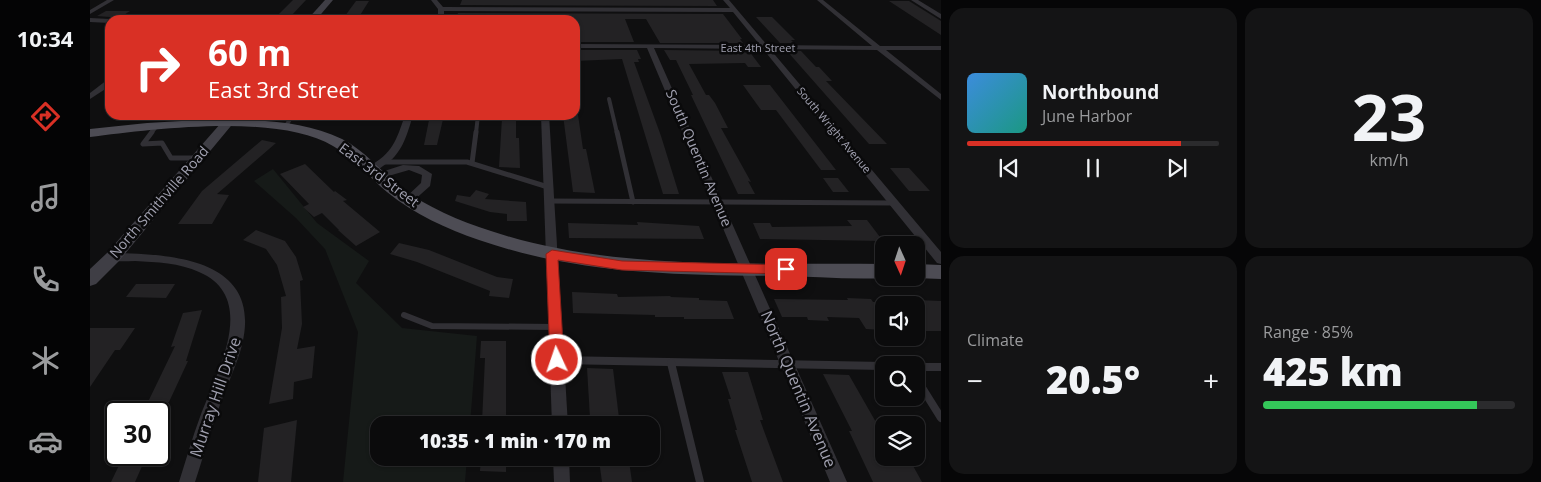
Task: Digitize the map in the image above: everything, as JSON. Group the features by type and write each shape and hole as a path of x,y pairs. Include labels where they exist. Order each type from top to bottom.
{"main road":[{"path":"315,15 328,0"},
{"name":"East 3rd Street","path":"90,133 221,120"},
{"name":"North Smithville Road","path":"90,279 113,257 229,120"},
{"name":"East 3rd Street","path":"260,120 289,121 336,142 378,169 408,200 453,223 486,236 552,254 622,265 875,271"},
{"path":"925,271 941,272"}],"street":[{"path":"90,12 111,0"},
{"path":"434,0 441,9 441,15"},
{"name":"South Wright Avenue","path":"726,0 941,260"},
{"path":"820,0 941,98"},
{"path":"914,0 941,16"},
{"path":"441,9 734,10"},
{"path":"90,20 105,21"},
{"name":"East 4th Street","path":"580,46 941,48"},
{"name":"South Quentin Avenue","path":"650,47 747,269"},
{"path":"90,97 105,86"},
{"path":"378,169 397,151 407,120"},
{"path":"545,120 560,416"},
{"path":"378,169 410,167 423,170 427,174 426,184 408,200"},
{"name":"Murray Hill Drive","path":"113,257 175,260 192,263 219,276 229,287 235,299 239,314 235,344 206,421 187,482"},
{"name":"North Quentin Avenue","path":"747,269 839,482"},
{"path":"561,466 562,482"}],"lane":[{"path":"609,99 633,202"},
{"path":"472,163 477,120"},
{"path":"156,127 143,144 162,143 171,158 197,158"},
{"path":"378,169 472,163 548,188"},
{"path":"548,201 894,203"},
{"path":"404,315 432,326 555,328"},
{"path":"557,360 875,366"},
{"path":"671,363 700,482"},
{"path":"925,367 941,367"},
{"path":"925,392 941,418"}],"shaded area":[{"path":"273,169 317,223 369,261 356,283 402,328 477,336 471,416 370,416 370,466 466,466 465,482 343,482 358,332 325,249 296,218 254,181"}],"building":[{"path":"293,0 306,0 292,15 278,15"},
{"path":"462,0 713,0 717,6 460,5"},
{"path":"356,1 369,1 360,15 346,15"},
{"path":"889,1 909,1 941,21 941,35"},
{"path":"106,11 130,11 124,15 97,16"},
{"path":"458,13 723,14 743,43 660,43 646,19 625,19 634,42 580,42 580,15 457,15"},
{"path":"756,17 772,17 795,40 791,40 794,43 780,43"},
{"path":"580,50 637,50 641,59 638,59 639,62 634,62 661,136 679,194 663,194 622,59 580,61"},
{"path":"664,50 749,51 761,67 748,67 745,63 689,64 706,95 709,95 715,103 728,128 721,128 751,182 748,181 755,194 738,194 676,60 670,60"},
{"path":"787,51 801,51 816,67 819,67 832,81 826,81 887,144 869,144"},
{"path":"743,85 770,85 836,170 821,170 776,110 761,110"},
{"path":"429,120 443,120 437,145 424,145"},
{"path":"502,120 516,120 520,168 499,167"},
{"path":"564,120 579,120 583,149 586,149 595,193 573,192"},
{"path":"262,140 276,143 217,194 229,195 212,224 178,224 202,191"},
{"path":"305,164 334,192 347,200 343,201 380,232 356,246 322,213 314,217 303,207 309,204 280,174"},
{"path":"890,168 909,168 930,191 909,191"},
{"path":"823,178 838,178 849,192 833,192"},
{"path":"476,190 489,194 485,199 526,202 527,221 507,221 507,214 490,212 455,201 457,195 470,197"},
{"path":"847,220 867,220 879,236 875,236 875,241 760,239 753,223 770,223 772,227 852,226"},
{"path":"637,222 699,226 704,239 569,238 568,223 638,225"},
{"path":"256,230 285,241 296,257 303,280 300,281 302,324 297,349 315,346 312,378 294,382 293,399 269,404 282,328 281,297 286,296 277,265 266,249 243,240"},
{"path":"399,243 429,250 497,277 513,279 509,298 489,296 490,291 417,262 390,254"},
{"path":"136,284 175,284 166,298 126,297"},
{"path":"572,292 617,294 618,297 670,296 727,301 734,319 684,319 684,317 655,317 655,315 573,313"},
{"path":"847,298 871,299 875,302 875,330 866,329 859,318 827,317 829,321 808,320 807,317 782,317 774,299 848,300"},
{"path":"925,300 941,301 941,331 925,331"},
{"path":"202,310 186,361 188,361 169,401 148,401 175,346 171,347 183,313"},
{"path":"90,328 135,328 120,350 115,350 90,387"},
{"path":"481,341 506,341 506,416 482,416 485,358 480,358"},
{"path":"587,368 613,369 619,416 590,416"},
{"path":"722,372 748,372 763,420 760,420 783,482 752,482 735,430 737,430 728,399 731,399"},
{"path":"823,374 849,375 875,420 875,466 913,466 922,482 873,482 849,431 852,431"},
{"path":"297,420 291,482 258,482 264,428"},
{"path":"119,466 142,466 135,482 111,482"},
{"path":"480,466 506,466 506,472 480,471"},
{"path":"600,466 630,466 632,482 602,482"}],"route":[{"path":"557,360 552,254 593,262 666,268 786,269"}]}
